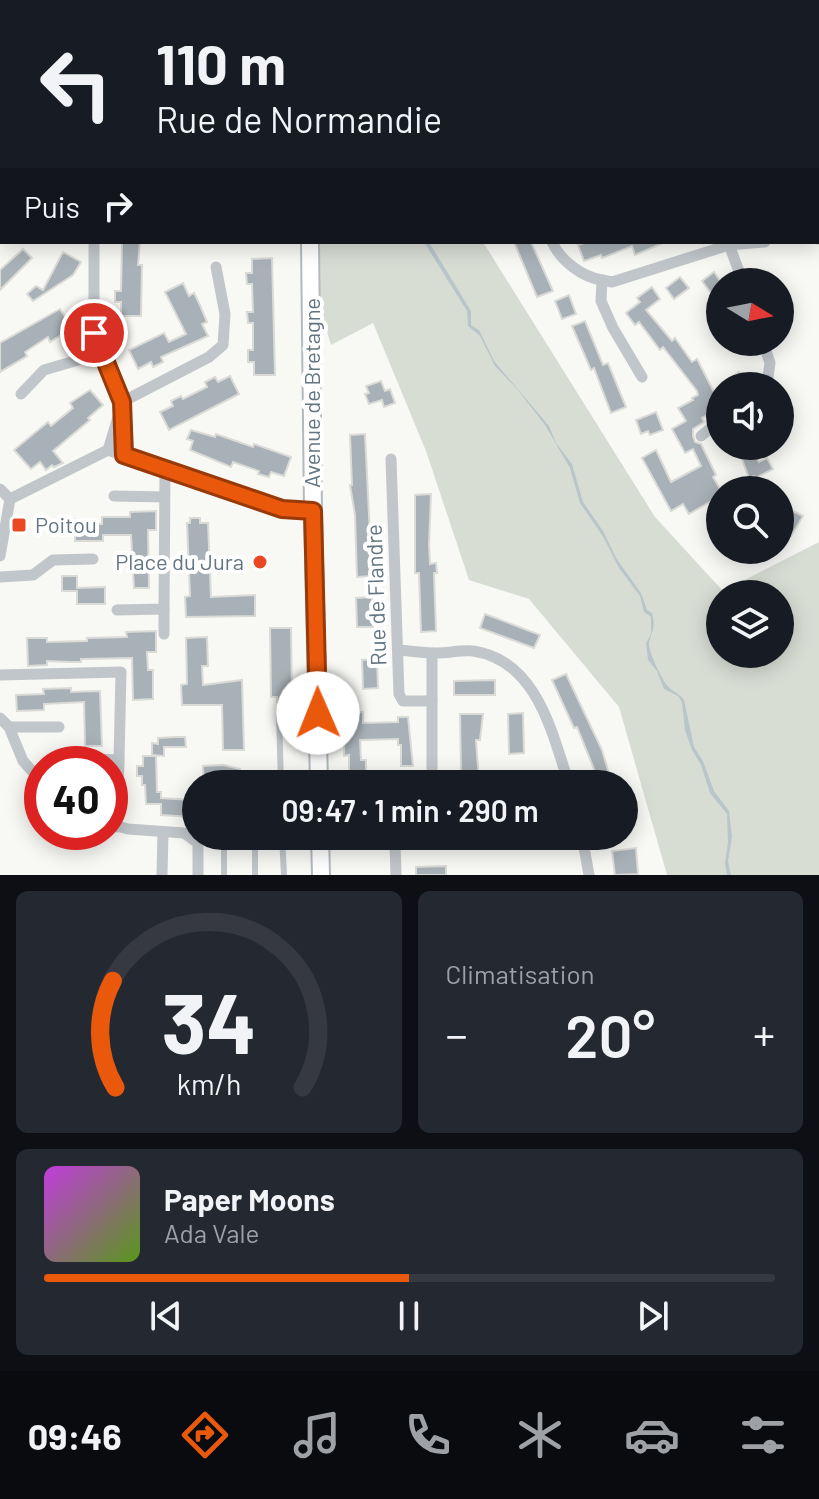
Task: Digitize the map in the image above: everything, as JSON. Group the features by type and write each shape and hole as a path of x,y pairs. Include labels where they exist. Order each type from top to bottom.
{"street":[{"path":"94,244 94,333 122,402 124,455"},
{"name":"Avenue de Bretagne","path":"310,244 319,770"},
{"path":"553,244 586,277 612,282 728,244 737,268"},
{"path":"108,450 122,402 209,357 223,345 225,314 216,267"},
{"path":"602,280 601,301 642,377"},
{"path":"21,394 44,370 102,353"},
{"path":"701,436 706,432"},
{"path":"10,499 108,450 282,509 313,511"},
{"name":"Rue de Flandre","path":"391,459 399,694 403,701 432,701"},
{"path":"164,634 165,469"},
{"path":"0,489 10,499"},
{"path":"114,496 164,497"},
{"path":"0,556 10,499"},
{"path":"0,577 33,575 53,560 93,559"},
{"path":"117,610 164,609"},
{"path":"399,650 432,653 472,651 494,657 514,670 532,687 552,731 565,770"},
{"path":"432,653 432,770"},
{"path":"0,675 121,672 119,746"},
{"path":"0,718 9,727 24,762"},
{"path":"9,727 59,727"},
{"path":"128,827 184,833 198,843 198,875"},
{"path":"162,875 163,832"},
{"path":"320,850 321,875"},
{"path":"395,850 396,875"},
{"path":"585,850 589,875"}],"lane":[{"path":"281,770 279,715 318,713"},
{"path":"224,850 224,875"},
{"path":"255,850 255,874"},
{"path":"283,850 284,875"}],"shaded area":[{"path":"301,244 484,244 655,517 713,580 706,580 706,668 794,668 794,580 745,580 776,564 794,564 794,555 819,542 819,875 667,875 619,707 529,599 469,580 426,451 373,323 331,345"},
{"path":"425,244 430,244 471,311 471,325 479,330 494,361 549,426 556,443 572,464 583,502 641,593 647,610 652,613 654,626 649,647 653,658 666,684 684,700 694,747 703,761 714,791 729,811 732,837 728,861 731,875 727,875 725,863 727,814 710,793 701,765 692,750 685,730 682,702 678,696 664,689 657,671 648,660 646,643 651,634 651,617 644,612 640,596 619,568 604,538 580,503 570,468 545,425 495,366 480,336 468,326 467,311"}],"building":[{"path":"122,244 140,244 141,316 121,316 121,302 115,302 115,291 121,291"},
{"path":"515,244 532,244 553,291 537,297"},
{"path":"660,244 635,255 632,246 602,258 601,255 584,261 578,245"},
{"path":"23,249 32,258 0,290 0,270"},
{"path":"63,252 81,262 73,275 33,301 27,294 36,286 43,290"},
{"path":"272,258 275,375 254,375 254,362 248,362 248,350 253,350 253,323 248,323 247,312 253,312 252,284 247,284 246,273 252,273 252,259"},
{"path":"680,277 689,288 674,299 666,288"},
{"path":"183,283 189,296 194,293 199,303 207,322 202,324 208,336 161,357 163,362 153,367 151,362 138,369 129,350 164,333 169,342 186,334 165,292"},
{"path":"652,287 660,299 646,310 672,341 675,338 692,362 697,359 706,377 706,416 702,418 704,422 693,429 693,436 695,442 701,444 706,460 716,475 706,476 706,504 689,514 683,504 671,511 642,458 656,450 671,482 701,466 693,449 685,453 672,429 686,421 678,408 698,395 663,347 660,350 639,322 635,325 626,313 640,302 637,298"},
{"path":"569,295 576,314 562,319 555,301"},
{"path":"60,309 72,328 50,342 48,337 25,352 27,356 0,372 0,343"},
{"path":"585,321 603,365 608,363 626,407 611,413 594,368 591,370 572,326"},
{"path":"230,376 239,394 169,430 160,412 173,406 171,401 181,396 183,399 207,387 205,382 215,377 218,382"},
{"path":"381,381 385,391 390,389 395,403 384,407 382,400 369,404 365,394 369,393 366,386"},
{"path":"90,390 103,405 53,451 63,463 46,470 40,462 31,469 14,450 48,422 51,426 73,408 70,403"},
{"path":"656,412 663,430 650,435 648,431 641,434 636,420"},
{"path":"191,430 215,437 216,434 253,447 254,444 291,457 284,476 271,472 269,477 258,474 259,471 233,462 231,467 190,450 193,441 187,439"},
{"path":"365,434 372,576 357,577 355,515 350,485 350,435"},
{"path":"742,460 768,460 773,469 759,476 748,476"},
{"path":"431,494 429,544 430,564 436,563 437,573 434,573 436,631 421,632 419,573 415,573 415,495"},
{"path":"156,511 156,530 148,530 149,588 134,588 131,535 103,535 103,541 75,541 75,534 61,534 61,519 75,519 75,524 102,524 102,517 130,517 130,512"},
{"path":"794,512 803,516 794,531"},
{"path":"190,518 200,518 200,523 208,523 211,597 255,595 255,616 186,617 185,597 190,596 187,523 190,523"},
{"path":"62,576 77,576 77,588 105,587 105,604 77,604 77,591 62,591"},
{"path":"372,597 373,627 357,627 356,598"},
{"path":"485,614 540,635 534,648 480,628"},
{"path":"270,628 291,628 292,696 286,696 286,702 277,702 277,697 271,697"},
{"path":"156,631 156,652 147,652 148,670 153,670 153,699 133,700 132,658 47,661 47,665 28,666 27,638 47,638 47,642 87,641 87,638 127,637 126,632"},
{"path":"207,637 208,666 202,666 203,685 242,680 244,750 223,750 222,705 182,705 181,685 187,684 186,638"},
{"path":"377,659 378,688 363,689 362,660"},
{"path":"566,674 602,750 608,770 594,770 577,727 574,728 552,680"},
{"path":"495,680 495,695 454,695 454,681"},
{"path":"43,689 100,691 102,746 85,746 84,702 44,704 44,710 17,711 16,695 44,694"},
{"path":"363,712 363,723 398,722 398,717 408,717 413,766 401,766 398,739 360,740 361,760 366,760 366,770 349,770 349,755 344,756 345,713"},
{"path":"523,713 524,753 509,754 508,714"},
{"path":"460,714 483,714 480,740 476,740 478,770 461,770"},
{"path":"185,737 186,747 164,747 164,756 152,755 152,743 158,744 158,738"},
{"path":"143,756 156,756 157,792 161,792 161,798 182,799 182,816 161,815 161,804 146,804 145,785 142,785 142,776 137,776 137,766 143,766"},
{"path":"223,765 240,770 203,770 203,766"},
{"path":"636,850 638,874 615,875 612,851"},
{"path":"446,866 446,875 416,875 416,867"}],"place":[{"name":"Poitou","path":"19,525"},
{"name":"Place du Jura","path":"260,562"}],"route":[{"path":"94,333 122,402 124,455 282,509 313,511 318,713"}]}
